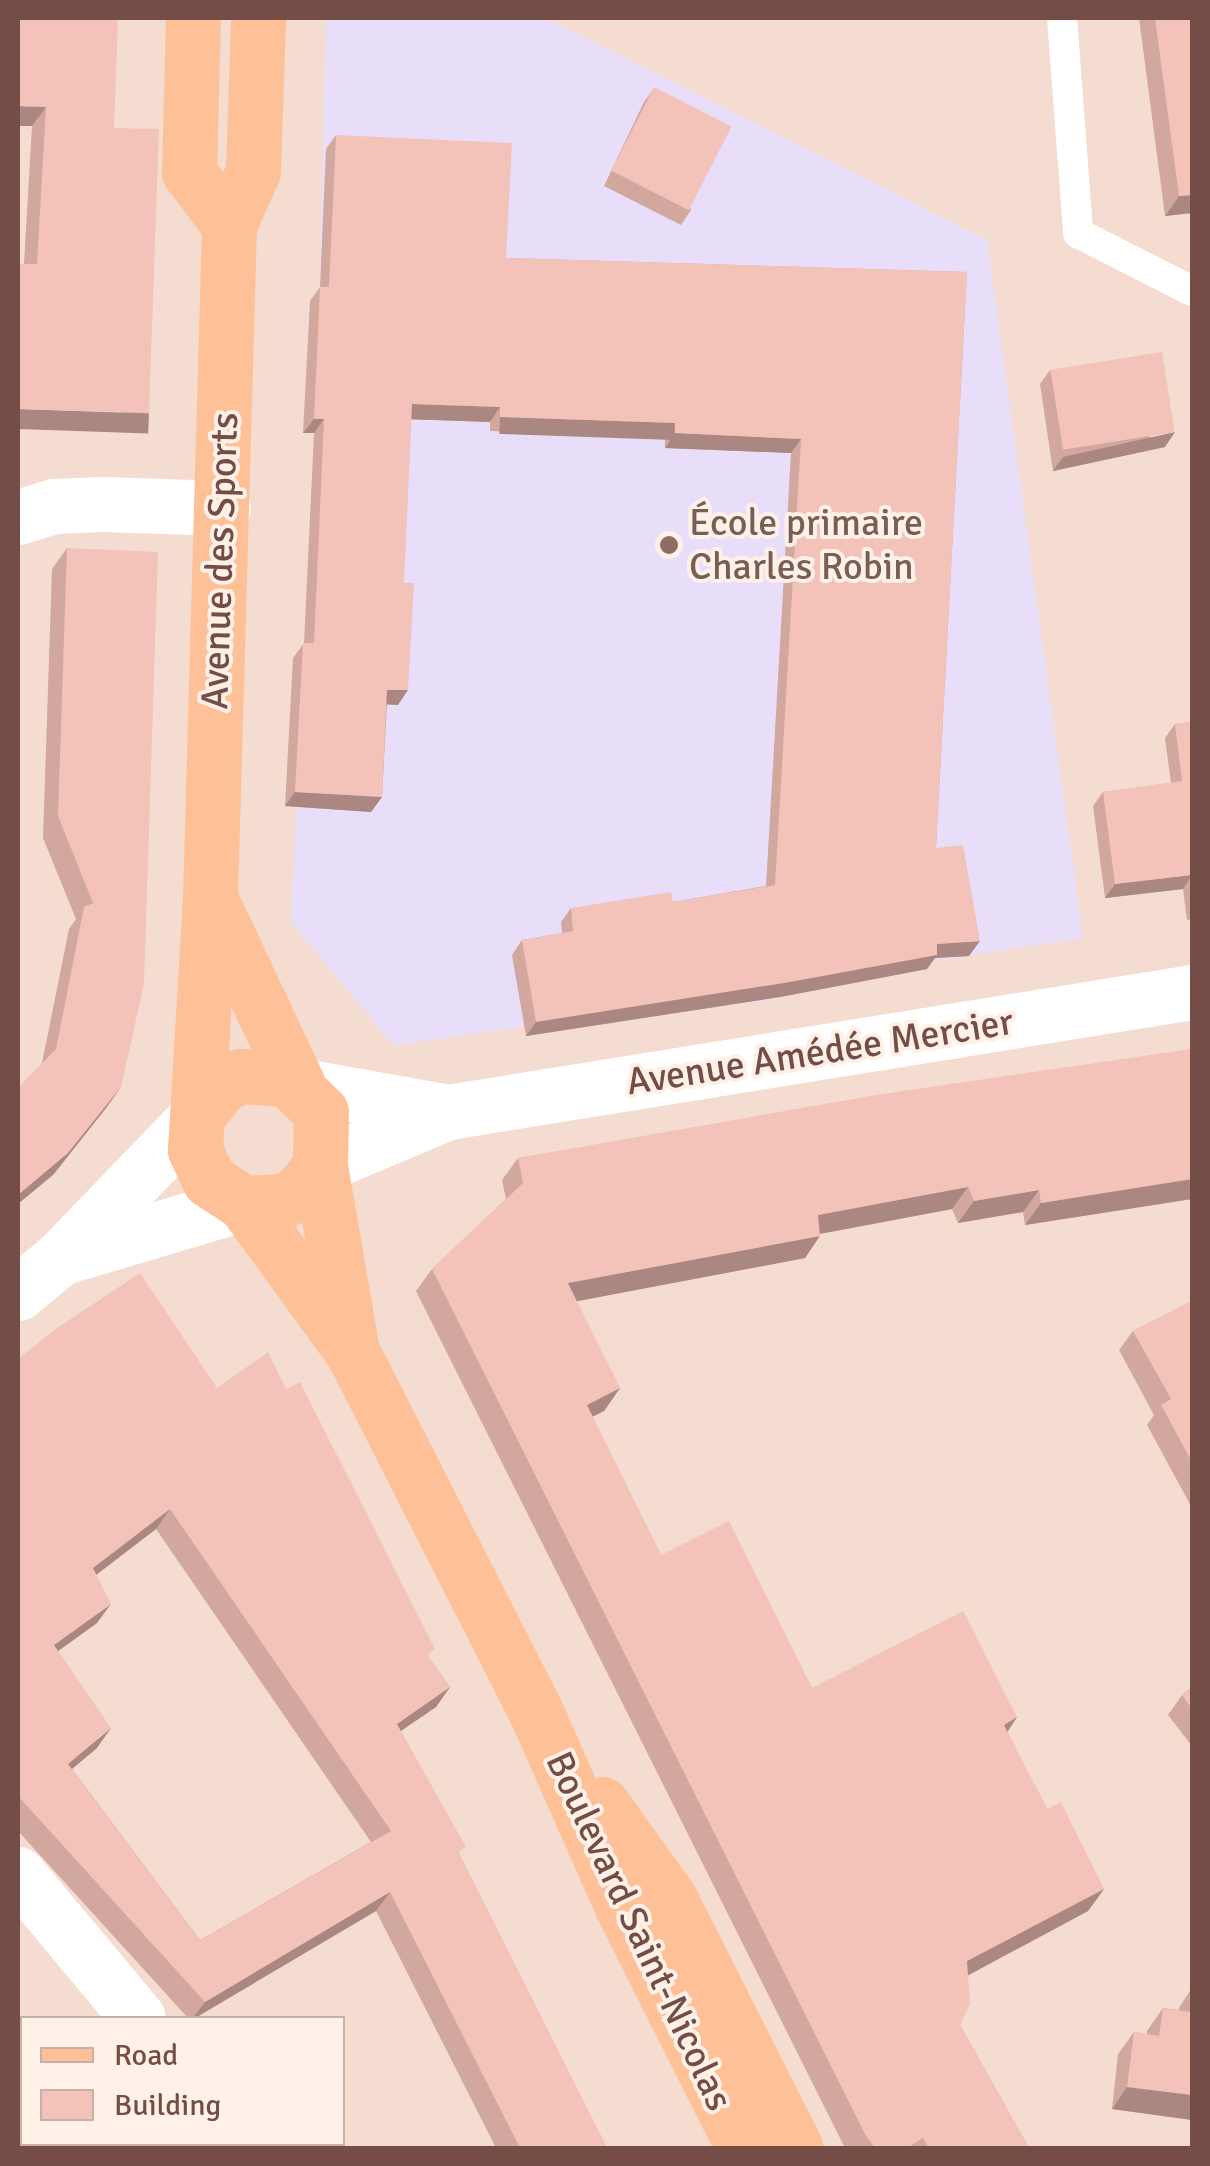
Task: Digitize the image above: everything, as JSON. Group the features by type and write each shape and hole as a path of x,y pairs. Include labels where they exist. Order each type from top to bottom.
{"main road":[{"path":"193,18 189,172 229,225"},
{"name":"Avenue des Sports","path":"198,1114 210,897 229,225 253,171 258,18"},
{"path":"18,517 54,506 223,508"},
{"path":"210,897 298,1085 321,1112 320,1166 353,1353"},
{"name":"Avenue Amédée Mercier","path":"448,1112 1192,992"},
{"path":"18,1293 60,1258 222,1085 240,1076 274,1074 298,1085 448,1112"},
{"path":"60,1258 244,1202 282,1201 320,1166 448,1112"},
{"path":"198,1114 200,1166 222,1192 244,1202 353,1353"},
{"name":"Boulevard Saint-Nicolas","path":"353,1353 536,1712 622,1907 743,2148"},
{"name":"Boulevard Saint-Nicolas","path":"536,1712 670,1900 796,2148"},
{"path":"18,1874 132,2016"}],"lane":[{"path":"1062,18 1078,233 1192,291"}],"shaded area":[{"path":"18,18 1192,18 1192,2148 18,2148"},
{"name":"École primaire Charles Robin","path":"326,18 546,18 987,240 1083,938 928,962 779,993 781,998 745,1004 744,998 533,1035 524,1026 394,1046 291,922 296,807 285,795 304,657 314,434 303,433 305,402 314,401 318,335 308,333 309,301 319,301"}],"building":[{"path":"18,18 118,18 114,128 159,129 149,413 18,409 18,264 37,264 46,107 18,106"},
{"path":"1155,18 1192,18 1192,195 1179,196"},
{"path":"654,87 732,126 689,210 611,171"},
{"path":"336,135 512,143 506,258 967,272 936,848 963,845 980,941 937,944 937,955 790,982 536,1022 522,940 573,931 571,908 671,892 673,902 775,885 801,439 675,433 675,423 500,417 500,407 412,404 404,583 414,583 408,690 387,690 382,797 295,792 303,643 314,643 324,419 314,419 320,287 329,287"},
{"path":"1162,352 1175,432 1063,450 1050,370"},
{"path":"67,548 158,552 144,984 121,1087 68,1153 18,1195 18,1088 56,1049 84,907 93,903 58,816"},
{"path":"1192,722 1192,875 1115,884 1103,792 1182,781 1175,724"},
{"path":"1192,1049 1192,1179 1041,1203 1039,1190 974,1201 968,1187 818,1215 820,1236 568,1283 620,1388 587,1405 661,1555 729,1521 812,1688 963,1611 1017,1717 1004,1725 1047,1809 1061,1802 1104,1889 967,1961 970,2004 960,2025 1029,2148 929,2148 923,2138 907,2148 875,2148 432,1269 523,1183 518,1158 876,1095"},
{"path":"140,1273 217,1388 268,1352 286,1389 300,1382 435,1649 427,1655 450,1687 397,1724 466,1847 458,1852 607,2148 520,2148 390,1892 205,2002 18,1796 18,1359","holes":["170,1509 391,1831 200,1940 68,1764 111,1728 54,1645 111,1604 93,1568"]},
{"path":"1192,1301 1192,1462 1161,1405 1171,1399 1133,1331"},
{"path":"1192,1687 1192,1709 1182,1695"},
{"path":"1192,1998 1192,2095 1127,2087 1134,2032 1159,2036 1163,2008 1190,2012"},
{"path":"28,2146 147,2146 147,2148"}],"place":[{"name":"École primaire Charles Robin","path":"669,545"}]}
